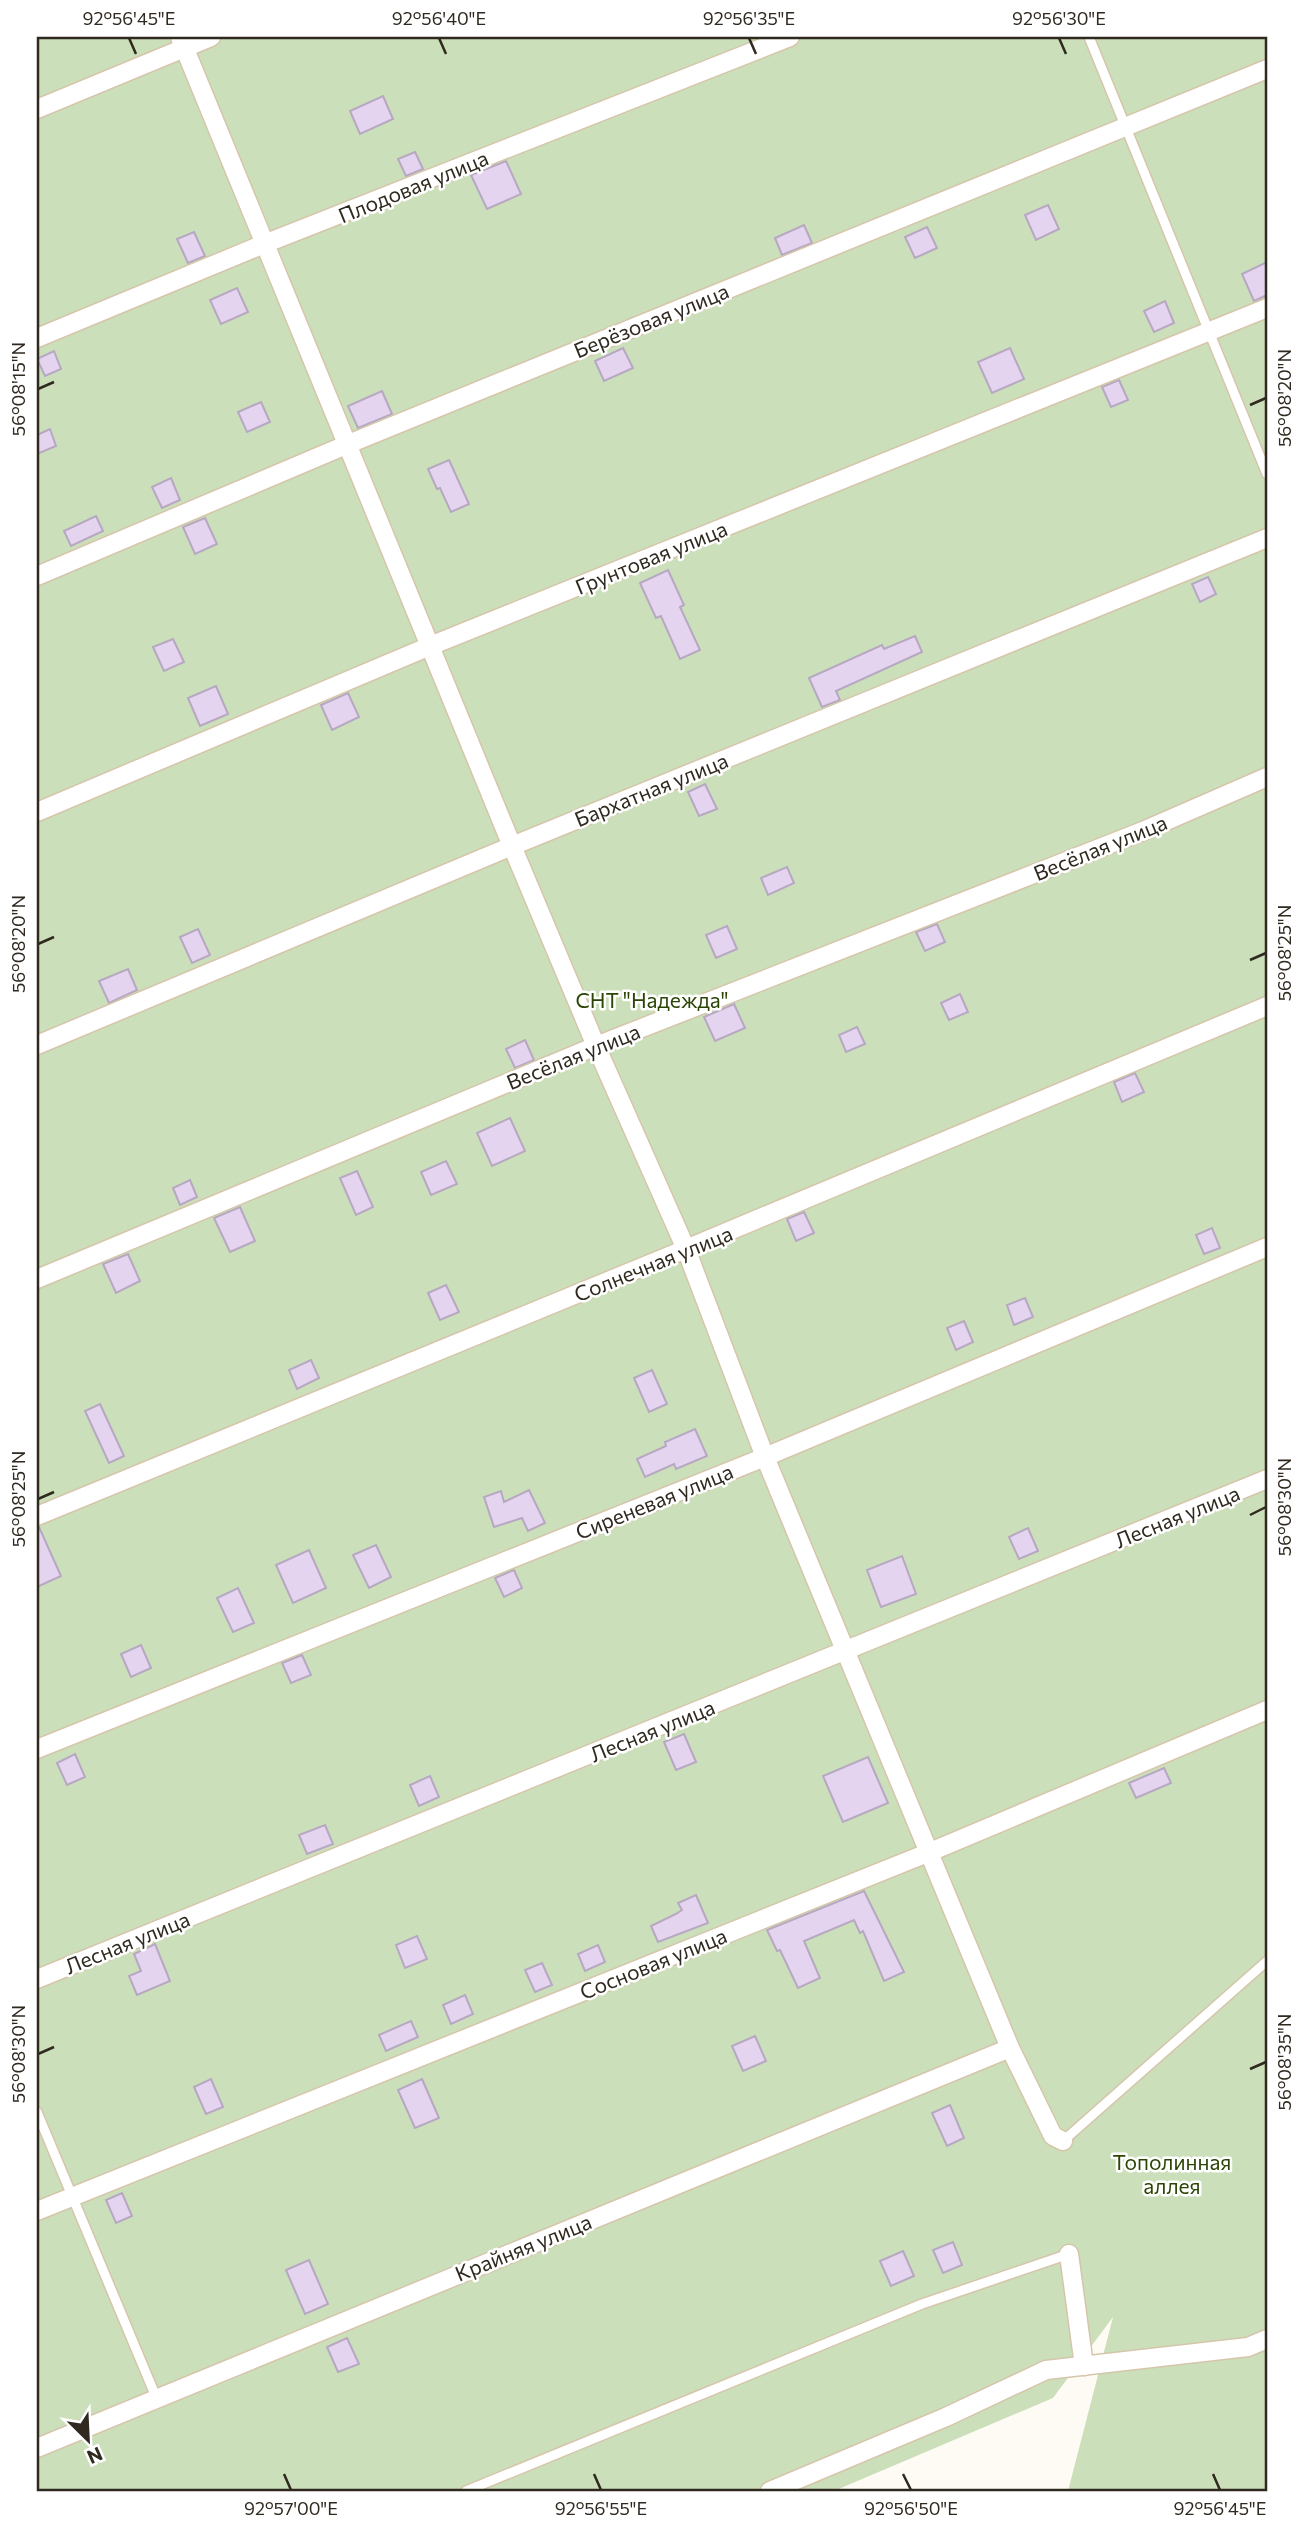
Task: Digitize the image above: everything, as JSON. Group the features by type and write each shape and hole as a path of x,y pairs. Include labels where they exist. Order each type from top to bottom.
{"street":[{"path":"37,108 182,42 211,37"},
{"name":"Плодовая улица","path":"37,338 264,244 790,37"},
{"path":"182,42 512,846 596,1046 686,1249 765,1457 1010,2048 1053,2136 1063,2141"},
{"name":"Берёзовая улица","path":"37,576 346,445 1267,69"},
{"name":"Грунтовая улица","path":"37,812 430,646 1267,308"},
{"name":"Бархатная улица","path":"37,1045 512,846 1267,538"},
{"name":"Весёлая улица","path":"37,1279 596,1046 1143,831 1267,777"},
{"name":"Солнечная улица","path":"37,1516 1267,1006"},
{"name":"Сиреневая улица","path":"37,1749 765,1457 1267,1247"},
{"name":"Лесная улица","path":"37,1979 1267,1479"},
{"name":"Сосновая улица","path":"37,2211 930,1852 1267,1710"},
{"name":"Крайняя улица","path":"37,2448 1010,2048"},
{"path":"1069,2254 1084,2366"},
{"path":"770,2491 946,2417 1046,2370 1248,2347 1267,2339"}],"lane":[{"path":"1089,37 1267,474"},
{"path":"1063,2141 1267,1961"},
{"path":"37,2112 156,2397"},
{"path":"466,2491 922,2304 1069,2254"}],"green space":[{"name":"СНТ \"Надежда\"","path":"37,37 1267,37 1267,2491 1068,2491 1113,2317 1053,2398 834,2491 37,2491"}],"building":[{"path":"383,96 393,119 360,134 350,111"},
{"path":"415,152 423,169 406,176 398,159"},
{"path":"506,161 521,194 487,209 471,175"},
{"path":"1048,205 1059,229 1036,240 1025,215"},
{"path":"804,225 812,243 782,255 775,238"},
{"path":"927,227 937,248 915,258 905,237"},
{"path":"194,232 205,256 188,263 177,239"},
{"path":"1267,262 1267,295 1254,301 1242,274"},
{"path":"237,288 248,312 221,324 210,300"},
{"path":"1165,301 1174,323 1154,332 1144,311"},
{"path":"623,348 633,368 604,381 595,361"},
{"path":"1010,348 1024,379 992,393 978,362"},
{"path":"54,351 61,369 45,376 37,359"},
{"path":"1119,380 1128,400 1111,407 1102,387"},
{"path":"382,391 392,414 358,428 348,406"},
{"path":"261,402 270,422 247,432 238,412"},
{"path":"50,429 56,446 37,454 37,435"},
{"path":"449,460 469,504 451,512 428,469"},
{"path":"171,478 180,500 162,508 152,487"},
{"path":"96,516 103,531 71,546 64,531"},
{"path":"205,518 217,544 195,554 183,527"},
{"path":"668,570 684,605 680,607 700,650 680,659 661,616 656,618 640,583"},
{"path":"1208,577 1216,594 1200,602 1192,584"},
{"path":"915,636 922,652 836,691 840,700 822,707 809,678 882,645 884,649"},
{"path":"173,639 184,662 164,671 153,647"},
{"path":"216,686 228,714 200,726 188,698"},
{"path":"348,693 359,717 332,730 321,705"},
{"path":"705,784 717,809 699,816 688,792"},
{"path":"787,867 794,883 768,895 761,878"},
{"path":"937,924 945,942 925,951 916,932"},
{"path":"727,926 737,949 716,958 706,935"},
{"path":"198,929 210,955 192,963 180,937"},
{"path":"128,969 137,990 109,1003 99,981"},
{"path":"960,994 968,1012 949,1020 941,1003"},
{"path":"734,1004 745,1028 715,1041 704,1017"},
{"path":"857,1027 865,1044 846,1052 839,1035"},
{"path":"525,1040 534,1060 515,1068 506,1049"},
{"path":"1135,1073 1144,1092 1122,1102 1114,1082"},
{"path":"510,1118 525,1151 492,1166 477,1133"},
{"path":"446,1161 457,1184 431,1195 421,1172"},
{"path":"357,1171 373,1207 356,1215 340,1178"},
{"path":"190,1180 197,1197 180,1205 173,1188"},
{"path":"240,1207 255,1241 230,1252 214,1218"},
{"path":"804,1212 814,1233 796,1241 787,1219"},
{"path":"1212,1228 1220,1248 1204,1254 1196,1235"},
{"path":"128,1254 140,1281 116,1293 103,1264"},
{"path":"446,1285 459,1312 440,1320 428,1293"},
{"path":"1025,1298 1033,1317 1014,1325 1007,1305"},
{"path":"964,1321 973,1342 956,1350 947,1328"},
{"path":"311,1360 319,1378 297,1389 289,1370"},
{"path":"652,1370 667,1404 649,1412 634,1378"},
{"path":"100,1404 124,1456 109,1463 85,1411"},
{"path":"695,1429 707,1456 676,1469 674,1464 645,1477 637,1459 666,1446 665,1442"},
{"path":"529,1490 545,1523 528,1531 522,1518 494,1527 484,1497 501,1491 504,1502"},
{"path":"37,1527 61,1576 37,1587"},
{"path":"1028,1528 1038,1551 1019,1559 1009,1537"},
{"path":"376,1545 391,1577 369,1588 353,1555"},
{"path":"309,1550 326,1588 293,1603 276,1565"},
{"path":"902,1556 916,1594 881,1607 867,1570"},
{"path":"514,1570 522,1588 504,1597 495,1578"},
{"path":"238,1588 254,1623 233,1632 217,1598"},
{"path":"141,1645 151,1668 131,1677 121,1654"},
{"path":"302,1655 311,1675 291,1683 282,1663"},
{"path":"684,1734 696,1762 676,1770 664,1742"},
{"path":"75,1754 85,1777 67,1785 57,1763"},
{"path":"868,1757 888,1803 843,1822 823,1776"},
{"path":"1164,1768 1171,1783 1136,1798 1129,1783"},
{"path":"430,1776 439,1797 419,1806 410,1785"},
{"path":"325,1825 333,1844 307,1854 299,1835"},
{"path":"864,1891 904,1972 884,1981 863,1931 860,1933 854,1920 804,1941 820,1978 798,1988 767,1930"},
{"path":"696,1895 708,1923 658,1942 651,1926 682,1910 678,1903"},
{"path":"417,1936 427,1959 405,1968 396,1945"},
{"path":"155,1944 170,1981 137,1995 129,1976 141,1971 134,1954"},
{"path":"598,1945 605,1962 585,1971 578,1954"},
{"path":"542,1963 552,1985 535,1992 525,1970"},
{"path":"465,1995 473,2014 451,2024 443,2005"},
{"path":"411,2021 418,2037 386,2051 379,2035"},
{"path":"755,2036 766,2061 743,2071 732,2046"},
{"path":"211,2079 223,2107 206,2114 194,2087"},
{"path":"422,2079 439,2118 415,2128 398,2090"},
{"path":"950,2105 964,2138 947,2146 932,2113"},
{"path":"122,2193 132,2216 116,2223 106,2200"},
{"path":"953,2242 962,2265 943,2273 933,2250"},
{"path":"903,2251 914,2276 891,2286 880,2261"},
{"path":"309,2260 328,2304 305,2314 286,2270"},
{"path":"347,2338 359,2364 338,2372 327,2347"}],"park label":[{"name":"Тополинная аллея","path":"1172,2173"}]}
